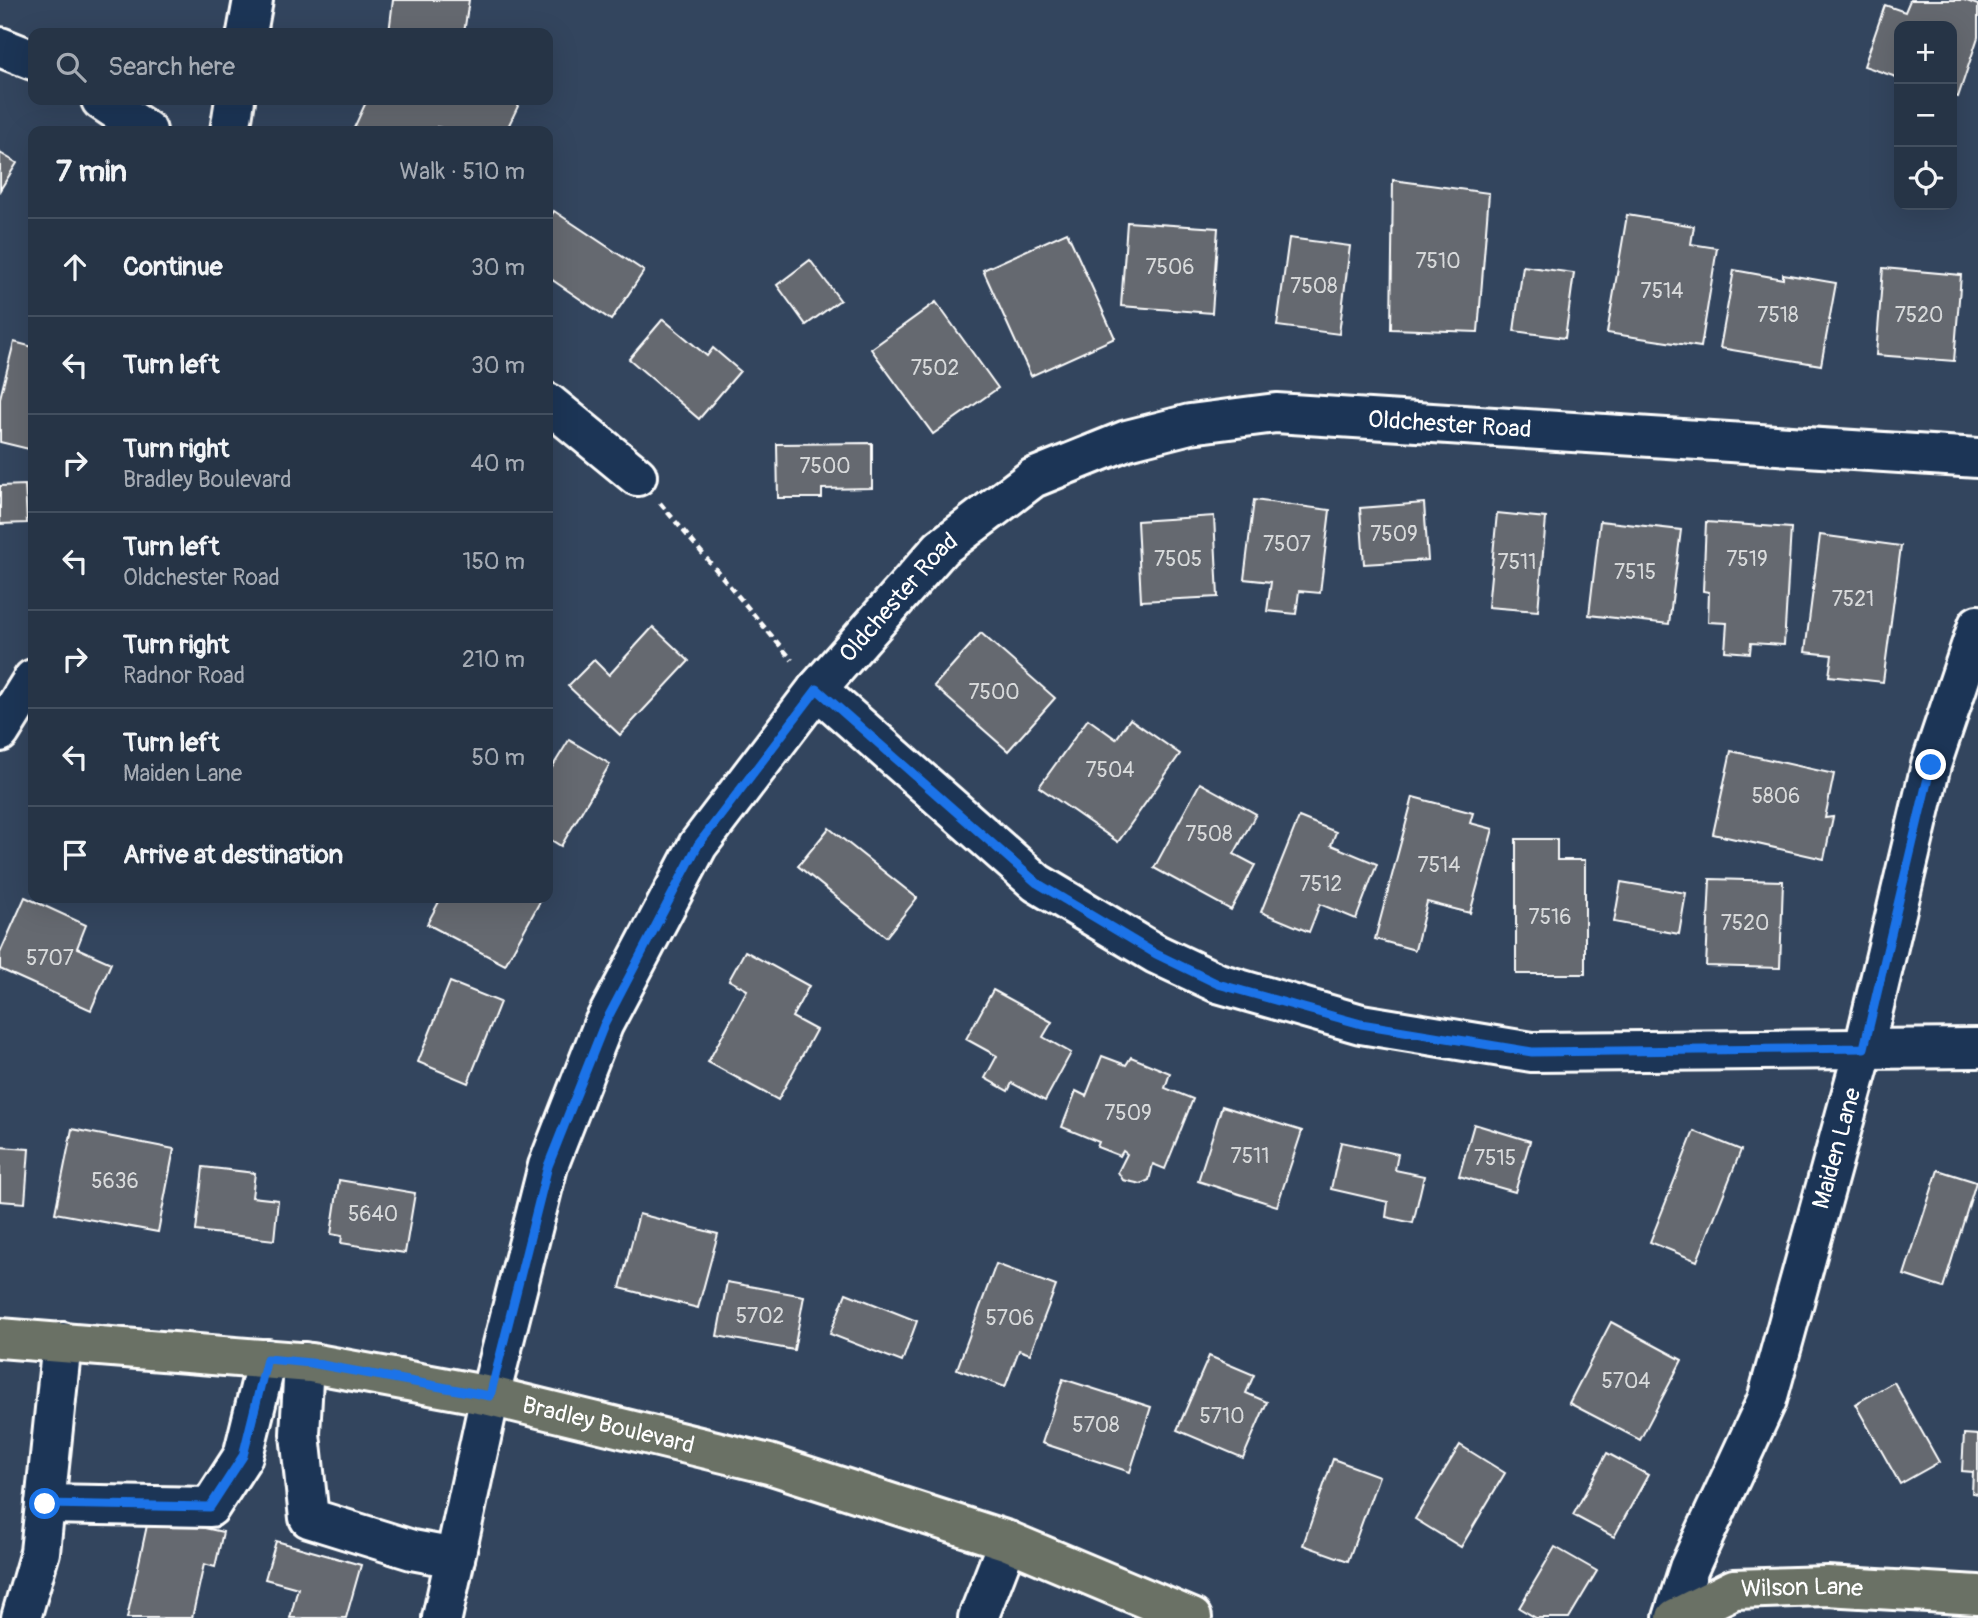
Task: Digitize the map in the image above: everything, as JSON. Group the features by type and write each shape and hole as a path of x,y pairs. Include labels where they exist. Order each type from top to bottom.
{"main road":[{"name":"Bradley Boulevard","path":"0,1338 304,1362 490,1396 769,1464 1008,1541 1192,1618"},
{"name":"Wilson Lane","path":"1675,1618 1734,1589 1828,1586 1978,1595"}],"street":[{"path":"248,28 253,0"},
{"path":"0,47 28,58"},
{"path":"108,105 139,126"},
{"path":"231,126 234,105"},
{"path":"553,407 636,476"},
{"name":"Oldchester Road","path":"442,1618 490,1396 548,1166 604,1025 698,845 817,689 941,548 1033,478 1127,440 1191,424 1276,413 1978,458"},
{"name":"Maiden Lane","path":"1675,1618 1689,1568 1767,1401 1864,1048 1931,765 1978,625"},
{"path":"817,689 1037,883 1156,954 1218,984 1361,1024 1532,1052 1978,1048"},
{"path":"21,1618 40,1552 62,1342"},
{"path":"45,1504 210,1507 243,1456 267,1359"},
{"path":"304,1362 300,1434 309,1518 412,1550 455,1558"},
{"path":"978,1618 1008,1541"}],"path":[{"path":"636,476 817,689"}],"building":[{"path":"393,0 469,0 465,28 390,28"},
{"path":"1910,0 1964,0 1978,5 1978,37 1958,97 1957,21 1894,21 1894,76 1864,66 1885,5 1905,12"},
{"path":"365,105 519,105 508,126 355,126"},
{"path":"0,153 17,163 0,190"},
{"path":"1393,180 1489,193 1478,332 1391,329"},
{"path":"553,213 644,271 611,320 553,280"},
{"path":"1627,215 1694,226 1691,244 1717,248 1701,347 1607,333"},
{"path":"1127,222 1218,228 1212,313 1121,306"},
{"path":"1067,232 1115,338 1031,376 983,270"},
{"path":"1289,238 1350,246 1339,334 1277,326"},
{"path":"810,260 840,300 806,325 777,285"},
{"path":"1523,266 1574,273 1565,338 1514,331"},
{"path":"1883,268 1961,275 1954,361 1876,355"},
{"path":"1734,270 1783,279 1783,274 1836,283 1821,365 1720,348"},
{"path":"936,302 998,388 933,434 871,349"},
{"path":"663,319 707,356 713,348 740,371 699,419 629,359"},
{"path":"14,342 28,346 28,449 0,442 0,398"},
{"path":"872,443 872,488 822,489 822,498 778,498 777,444"},
{"path":"25,485 27,523 0,524 0,486"},
{"path":"1254,500 1330,510 1320,593 1299,591 1296,614 1267,611 1271,582 1244,579"},
{"path":"1424,503 1428,560 1364,564 1360,508"},
{"path":"1497,513 1546,518 1538,611 1488,607"},
{"path":"1214,516 1218,597 1141,601 1137,521"},
{"path":"1600,521 1681,530 1669,624 1589,615"},
{"path":"1706,522 1791,528 1784,645 1751,643 1750,653 1725,651 1727,623 1708,622 1709,592 1703,591"},
{"path":"1820,535 1901,546 1883,682 1829,676 1832,655 1805,652"},
{"path":"653,627 689,661 620,735 568,686 594,660 609,675"},
{"path":"981,633 1055,698 1008,751 934,686"},
{"path":"1088,719 1116,739 1130,719 1180,754 1118,842 1039,787"},
{"path":"569,740 610,764 561,846 553,841 553,766"},
{"path":"1731,751 1834,774 1825,818 1833,817 1824,859 1713,834"},
{"path":"1200,783 1256,814 1234,854 1255,865 1231,910 1154,868"},
{"path":"1413,797 1473,813 1470,823 1493,829 1470,913 1427,902 1415,950 1375,939"},
{"path":"1299,817 1336,832 1331,845 1377,864 1356,919 1320,904 1309,932 1261,912"},
{"path":"829,828 917,898 886,937 798,866"},
{"path":"1516,839 1557,839 1557,860 1585,860 1585,974 1516,974"},
{"path":"1710,879 1783,881 1780,968 1706,966"},
{"path":"1621,882 1686,893 1679,934 1614,922"},
{"path":"25,897 28,903 38,903 86,925 77,948 111,963 91,1010 0,969 0,953"},
{"path":"438,903 539,903 505,965 427,924"},
{"path":"745,951 809,986 792,1017 816,1030 778,1100 708,1062 747,990 729,980"},
{"path":"450,982 500,1002 468,1083 418,1062"},
{"path":"993,990 1052,1022 1043,1037 1071,1053 1045,1101 1012,1083 1008,1091 985,1078 997,1056 966,1039"},
{"path":"1102,1056 1126,1065 1131,1057 1170,1073 1165,1088 1193,1099 1165,1169 1153,1164 1149,1180 1141,1184 1123,1180 1118,1172 1127,1154 1123,1151 1120,1156 1097,1147 1099,1142 1062,1127 1076,1091 1086,1096"},
{"path":"1222,1106 1302,1131 1277,1206 1198,1181"},
{"path":"1474,1124 1530,1141 1515,1192 1459,1176"},
{"path":"72,1129 174,1149 158,1232 55,1213"},
{"path":"1694,1131 1741,1150 1697,1261 1650,1242"},
{"path":"1341,1142 1398,1154 1395,1170 1424,1176 1413,1223 1386,1217 1388,1202 1331,1189"},
{"path":"0,1147 29,1149 25,1203 0,1201"},
{"path":"203,1167 255,1173 252,1197 278,1200 274,1240 196,1231"},
{"path":"1938,1170 1976,1182 1943,1288 1904,1275"},
{"path":"339,1180 415,1193 405,1253 341,1243 342,1236 331,1234"},
{"path":"639,1214 718,1234 698,1308 620,1288"},
{"path":"996,1264 1056,1286 1030,1354 1019,1350 1005,1387 957,1369"},
{"path":"727,1282 804,1296 794,1350 717,1336"},
{"path":"846,1293 917,1321 902,1362 830,1334"},
{"path":"1611,1322 1682,1360 1640,1440 1569,1403"},
{"path":"1209,1356 1254,1375 1246,1393 1267,1402 1243,1458 1177,1430"},
{"path":"1063,1379 1151,1407 1130,1472 1042,1443"},
{"path":"1894,1382 1939,1462 1900,1484 1855,1404"},
{"path":"1964,1434 1978,1435 1978,1494 1972,1493 1973,1472 1962,1471"},
{"path":"1460,1445 1505,1473 1461,1547 1415,1519"},
{"path":"1607,1453 1648,1475 1614,1537 1573,1515"},
{"path":"1333,1459 1379,1476 1348,1561 1303,1545"},
{"path":"149,1516 223,1532 215,1567 204,1564 192,1618 127,1618"},
{"path":"276,1541 361,1565 346,1618 290,1618 298,1588 265,1579"},
{"path":"1555,1547 1597,1571 1569,1618 1536,1618 1519,1608"}],"route":[{"path":"45,1504 210,1507 243,1456 267,1359 311,1363 490,1396 548,1166 604,1025 698,845 817,689 1037,883 1156,954 1218,984 1361,1024 1532,1052 1864,1048 1931,765"}]}
